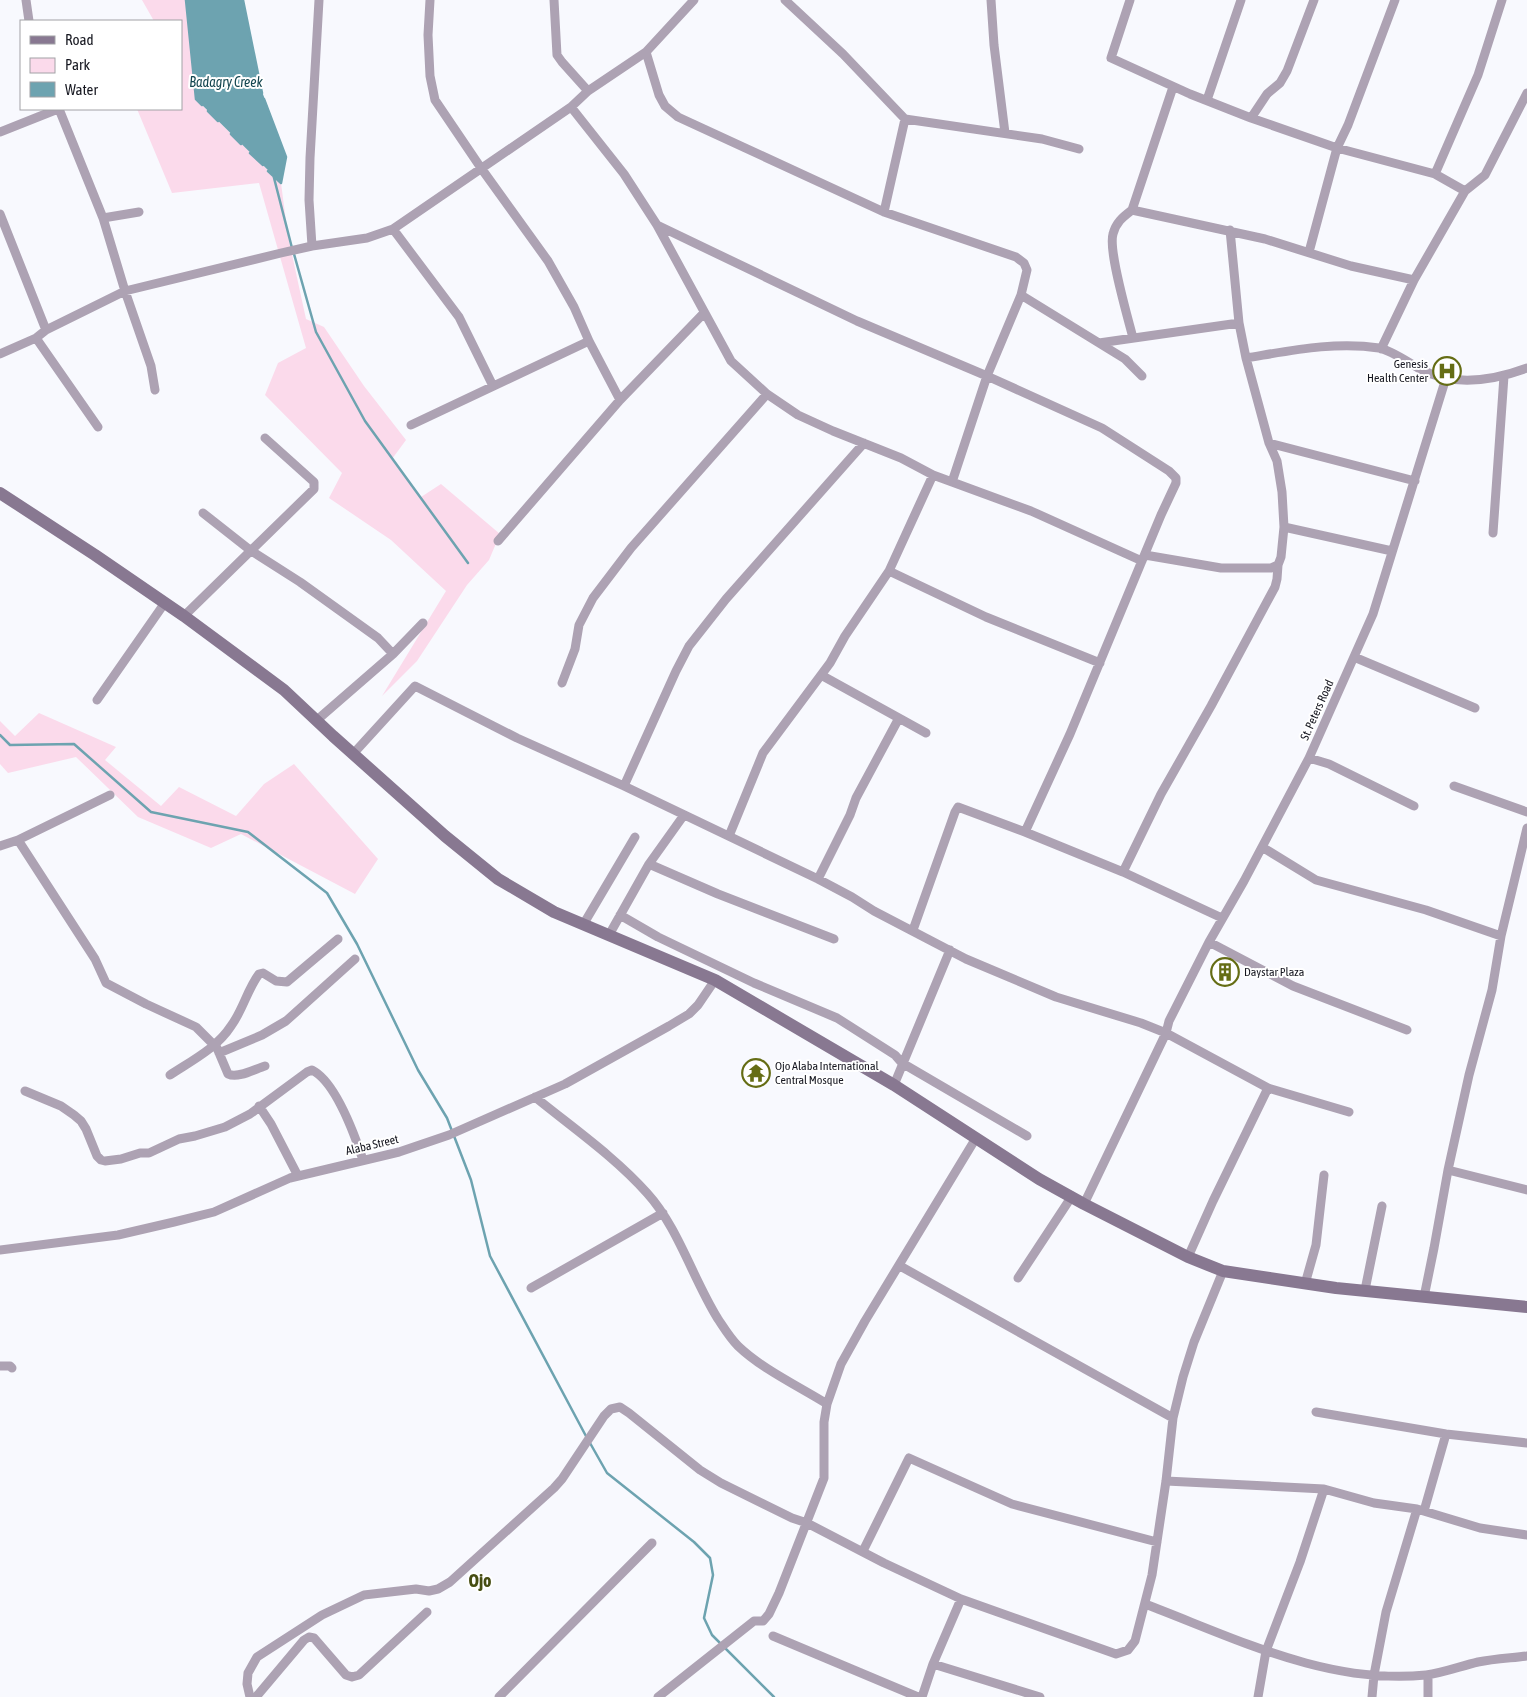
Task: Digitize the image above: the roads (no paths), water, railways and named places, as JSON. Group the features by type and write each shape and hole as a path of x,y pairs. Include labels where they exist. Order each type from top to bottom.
{"main road":[{"path":"0,493 184,616 284,690 352,754 445,836 498,879 554,912 583,926 609,935 715,980 894,1085 1039,1179 1084,1204 1188,1257 1223,1271 1305,1284 1527,1307"}],"street":[{"path":"26,0 29,20"},
{"path":"308,247 318,0"},
{"path":"430,0 428,35 430,76 435,100 548,261 574,307 620,400"},
{"path":"554,0 557,55 588,90"},
{"path":"0,354 36,338 46,330 125,291 308,247 367,238 393,229 572,107 588,90 646,52 694,0"},
{"path":"785,0 843,54 905,119 1042,139 1079,149"},
{"path":"991,0 994,45 1005,133"},
{"path":"1130,0 1111,58 1173,87 1251,118 1336,148 1435,174 1465,191"},
{"path":"1207,100 1241,0"},
{"path":"1251,118 1266,94 1280,83 1287,71 1314,0"},
{"path":"1308,252 1336,148 1352,117 1396,0"},
{"path":"1435,174 1478,75 1502,0"},
{"path":"646,52 659,95 665,106 678,117 884,212 1016,257 1024,264 1027,270 1021,295 987,376 952,482"},
{"path":"1133,338 1113,258 1112,236 1118,222 1132,210 1173,87"},
{"path":"1381,348 1414,280 1465,191 1485,175 1527,93"},
{"path":"572,107 624,174 657,225 731,361 767,394 798,415 901,458 933,475 1031,511 1143,558 1221,568 1271,568 1278,565"},
{"path":"0,132 56,110"},
{"path":"59,110 103,218 125,291 151,366 155,390"},
{"path":"884,212 905,119"},
{"path":"1132,210 1230,230 1351,266 1414,280"},
{"path":"103,218 139,212"},
{"path":"0,214 46,330"},
{"path":"657,225 857,321 987,376 1102,428 1169,471 1176,478 1176,483 1100,663 1025,832"},
{"path":"393,229 459,317 493,386"},
{"path":"1123,872 1160,794 1211,706 1271,594 1277,579 1278,565 1281,557 1284,527 1277,461 1269,443 1246,358 1239,323 1230,230"},
{"path":"1021,295 1125,359 1142,376"},
{"path":"498,541 620,400 704,313"},
{"path":"1099,343 1239,323"},
{"path":"36,338 98,428"},
{"path":"411,425 590,342"},
{"path":"1246,358 1317,347 1354,346 1381,348 1424,371 1446,378 1478,381 1504,376 1527,368"},
{"path":"1493,533 1504,376"},
{"name":"St. Peters Road","path":"1084,1204 1166,1034 1169,1021 1209,942 1309,758 1373,614 1446,378"},
{"path":"562,682 575,649 579,625 593,598 631,548 767,394"},
{"path":"184,616 314,489 314,482 265,438"},
{"path":"624,786 689,646 726,599 864,443"},
{"path":"1269,443 1415,482"},
{"path":"729,836 764,753 821,675 889,571 933,475"},
{"path":"203,513 250,550 300,582 378,638 393,654"},
{"path":"1284,527 1392,551"},
{"path":"889,571 986,617 1100,663"},
{"path":"97,700 164,604"},
{"path":"319,722 393,654 423,622"},
{"path":"1354,657 1475,708"},
{"path":"821,675 926,733"},
{"path":"352,754 415,686 517,738 624,786 818,879 874,911 966,959 1056,997 1141,1023 1166,1034 1268,1088 1349,1112"},
{"path":"818,879 856,798 899,718"},
{"path":"1309,758 1329,764 1414,806"},
{"path":"1454,786 1527,812"},
{"path":"0,846 18,840 110,795"},
{"path":"913,930 958,807 1123,872 1222,918"},
{"path":"609,935 649,864 684,815"},
{"path":"1424,1297 1448,1170 1469,1075 1492,990 1501,936 1527,828"},
{"path":"583,926 634,837"},
{"path":"18,840 95,959 106,983 196,1027 214,1044 228,1074 232,1076 265,1066"},
{"path":"1262,847 1316,880 1426,910 1501,936"},
{"path":"649,864 718,894 834,939"},
{"path":"620,915 658,937 754,983 837,1018 896,1055 902,1063 1027,1136"},
{"path":"170,1075 225,1035 233,1025 259,974 262,973 276,981 287,982 338,939"},
{"path":"1209,942 1293,986 1406,1030"},
{"path":"894,1085 950,950"},
{"path":"219,1053 262,1035 286,1021 355,959"},
{"name":"Alaba Street","path":"0,1250 118,1235 214,1212 290,1178 398,1152 454,1133 581,1075 689,1014 706,995 715,980"},
{"path":"25,1091 61,1106 81,1121 98,1156 101,1160 105,1161 121,1159 140,1153 149,1153 179,1139 213,1131 240,1120 312,1070 317,1072 325,1081 344,1111 363,1160"},
{"path":"1188,1257 1268,1088"},
{"path":"535,1097 648,1193 663,1213 708,1302 737,1346 777,1374 827,1404"},
{"path":"259,1106 271,1124 298,1176"},
{"path":"658,1697 734,1635 754,1621 763,1621 769,1614 780,1594 824,1478 824,1422 827,1404 841,1364 976,1138"},
{"path":"1448,1170 1527,1190"},
{"path":"1305,1284 1316,1245 1324,1175"},
{"path":"1018,1278 1072,1196"},
{"path":"1365,1290 1382,1206"},
{"path":"531,1288 663,1213"},
{"path":"900,1266 1173,1418"},
{"path":"250,1697 247,1684 248,1673 256,1657 322,1615 364,1595 416,1589 429,1591 438,1589 450,1582 554,1488 604,1416 611,1409 620,1407 700,1470 721,1483 792,1518 807,1523 884,1563 961,1599 1116,1654 1128,1650 1135,1640 1152,1575 1173,1418 1183,1377 1194,1342 1223,1271"},
{"path":"0,1366 10,1366 12,1368"},
{"path":"1316,1412 1446,1434 1527,1444"},
{"path":"1372,1697 1374,1675 1386,1612 1446,1434"},
{"path":"863,1551 909,1458 1012,1504 1157,1542"},
{"path":"1166,1481 1324,1489 1374,1503 1421,1510 1480,1528 1527,1536"},
{"path":"1258,1697 1266,1651 1300,1562 1324,1489"},
{"path":"499,1697 652,1544"},
{"path":"922,1697 933,1664 961,1599"},
{"path":"1145,1604 1266,1651 1299,1662 1340,1671 1374,1675 1428,1675 1480,1662 1527,1656"},
{"path":"256,1697 308,1637 314,1638 346,1675 352,1677 359,1675 427,1612"},
{"path":"773,1636 918,1697"},
{"path":"933,1664 1040,1697"},
{"path":"1428,1675 1428,1697"}],"water":[{"name":"Badagry Creek","path":"186,0 243,0 260,86 286,157 281,183 196,99"}],"waterway":[{"path":"186,0 196,99 202,105"},
{"path":"243,0 262,93"},
{"path":"264,99 286,157 281,183 268,171"},
{"path":"208,111 218,121"},
{"path":"231,134 241,144"},
{"path":"250,153 263,165"},
{"path":"273,174 292,248"},
{"path":"294,254 316,332 365,421 468,563"},
{"path":"0,735 10,745 74,744 151,812 248,832 327,893 357,944 418,1070 447,1118 452,1131"},
{"path":"454,1136 471,1180 490,1256 587,1438"},
{"path":"590,1443 607,1473 694,1542 710,1558 713,1575 704,1618 712,1635 774,1697"}],"place":[{"name":"Genesis Health Center","path":"1447,371"},
{"name":"Daystar Plaza","path":"1225,972"},
{"name":"Ojo Alaba International Central Mosque","path":"756,1073"}],"district":[{"name":"Ojo","path":"480,1581"}]}
